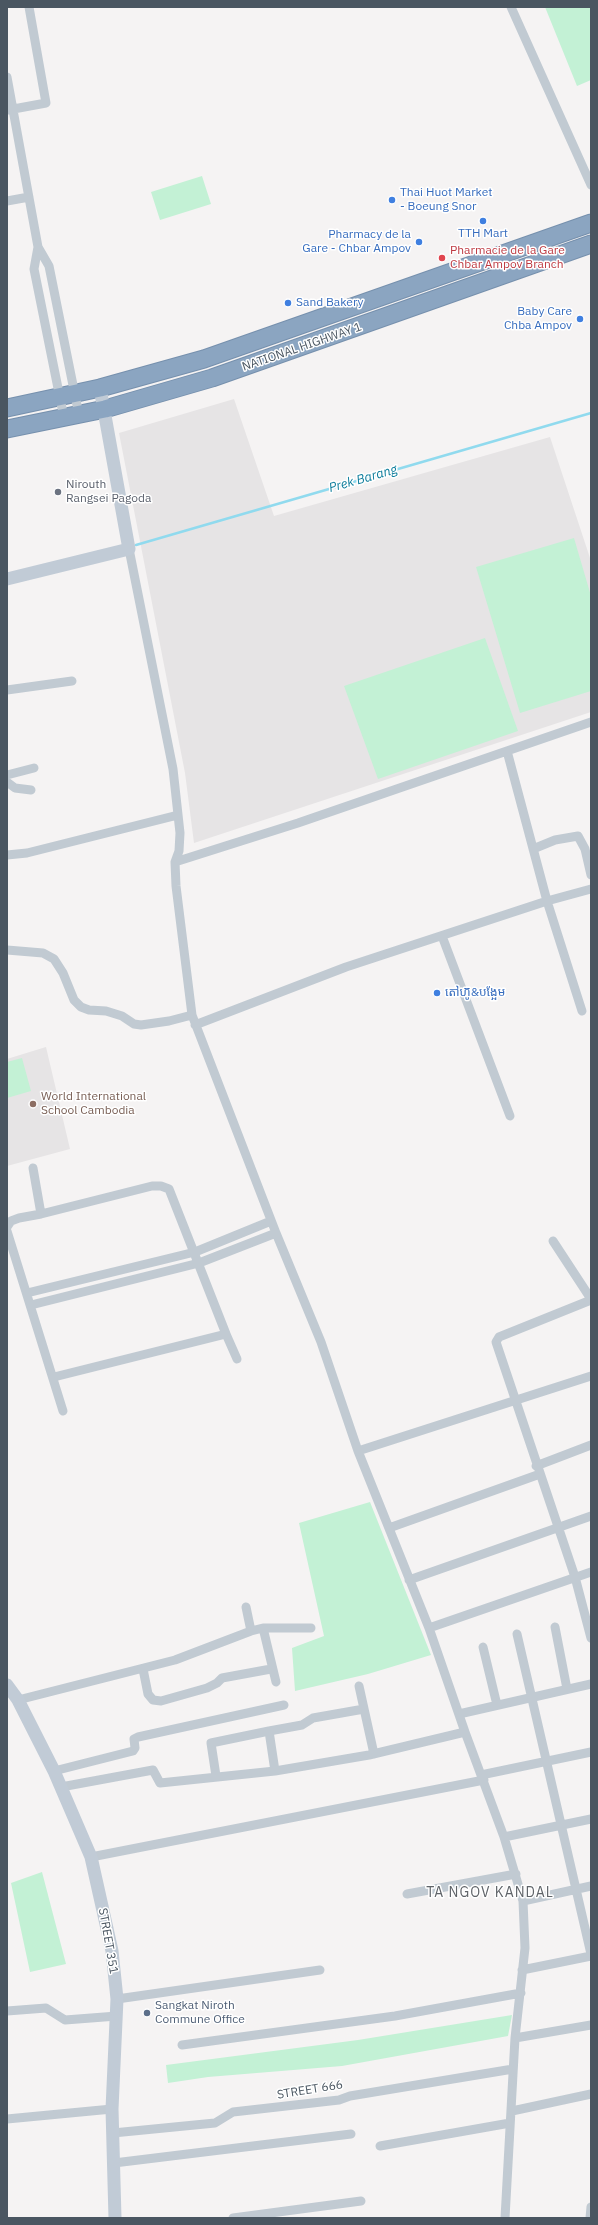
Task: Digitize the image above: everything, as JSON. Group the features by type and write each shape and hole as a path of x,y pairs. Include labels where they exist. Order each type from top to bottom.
{"highway":[{"name":"NATIONAL HIGHWAY 1","path":"7,408 100,388 204,359 591,223"},
{"name":"NATIONAL HIGHWAY 1","path":"7,429 105,409 199,382 283,354 591,244"}],"street":[{"path":"10,110 46,103 29,7"},
{"path":"511,7 591,185"},
{"path":"7,77 10,110 38,247 49,266 66,396 71,417"},
{"path":"7,201 29,197"},
{"path":"38,247 34,269 71,417"},
{"path":"100,388 129,549 174,769 180,833 175,862 176,886 192,1015 271,1221 321,1342 358,1452 429,1628 465,1732 504,1837 523,1901 525,1948 515,2038 505,2218"},
{"path":"7,579 129,549"},
{"path":"7,690 72,681"},
{"path":"175,862 298,823 591,722"},
{"path":"507,751 547,900 582,1011"},
{"path":"7,775 34,768"},
{"path":"7,782 16,788 31,790"},
{"path":"7,855 27,853 178,815"},
{"path":"533,849 555,840 578,836 585,849 591,875"},
{"path":"195,1025 346,967 547,900 591,889"},
{"path":"442,936 510,1116"},
{"path":"7,950 43,953 54,959 63,973 74,1000 81,1007 89,1010 106,1011 122,1016 134,1024 169,1021 192,1015"},
{"path":"33,1168 41,1214"},
{"path":"7,1227 10,1221 19,1218 41,1214 152,1186 161,1186 169,1189 237,1359"},
{"path":"27,1293 195,1252 271,1221"},
{"path":"7,1231 54,1377 63,1411"},
{"path":"31,1305 199,1263 276,1233"},
{"path":"553,1241 591,1300 496,1340 517,1401 557,1529 575,1577 591,1638"},
{"path":"54,1377 226,1334"},
{"path":"358,1452 591,1376"},
{"path":"389,1528 538,1470 591,1445"},
{"path":"409,1580 591,1516"},
{"path":"429,1628 591,1572"},
{"path":"246,1607 251,1631"},
{"path":"555,1627 567,1690"},
{"path":"263,1628 271,1669 276,1682"},
{"path":"18,1700 175,1660 251,1631 263,1628 311,1628"},
{"path":"517,1634 591,1955 522,1970"},
{"path":"483,1647 497,1706"},
{"path":"143,1669 148,1694 153,1700 161,1700 206,1688 217,1683 222,1678 271,1669"},
{"path":"459,1714 591,1684"},
{"name":"STREET 351","path":"7,1685 18,1700 54,1771 91,1857 112,1951 117,1999 112,2109 115,2218"},
{"path":"360,1686 374,1754"},
{"path":"54,1771 132,1751 135,1748 134,1740 138,1737 284,1706"},
{"path":"216,1776 211,1743 302,1725 313,1718 364,1709"},
{"path":"269,1731 275,1771"},
{"path":"61,1787 153,1770 160,1783 275,1771 374,1754 465,1732"},
{"path":"91,1857 482,1777 591,1752"},
{"path":"504,1837 591,1819"},
{"path":"407,1894 516,1874"},
{"path":"523,1901 591,1886"},
{"path":"117,1999 320,1970"},
{"path":"182,2045 395,2016 521,1993"},
{"path":"7,2011 46,2008 62,2018 69,2020 117,2016"},
{"path":"515,2038 591,2025"},
{"name":"STREET 666","path":"113,2133 215,2123 233,2112 339,2100 350,2096 514,2069"},
{"path":"512,2110 591,2094"},
{"path":"7,2119 112,2109"},
{"path":"380,2146 510,2123"},
{"path":"114,2163 351,2134"},
{"path":"233,2218 361,2201"},
{"path":"590,2218 591,2207"}],"shaded area":[{"path":"234,399 274,516 550,437 591,561 591,712 194,843 185,773 119,433"},
{"name":"World International School Cambodia","path":"46,1047 70,1149 7,1166 7,1059"}],"green space":[{"path":"545,7 591,7 591,80 577,86"},
{"path":"202,176 211,204 160,220 151,192"},
{"path":"574,538 591,596 591,691 520,713 476,567"},
{"path":"485,638 518,731 378,779 344,686"},
{"path":"22,1058 31,1091 7,1098 7,1062"},
{"path":"370,1502 431,1655 368,1674 295,1691 292,1648 324,1636 299,1523"},
{"path":"42,1872 66,1964 30,1972 11,1883"},
{"path":"512,2015 508,2036 342,2066 208,2077 168,2083 166,2065 358,2040"}],"waterway":[{"name":"Prek Barang","path":"136,545 591,413"}],"place":[{"name":"Thai Huot Market - Boeung Snor","path":"392,200"},
{"name":"TTH Mart","path":"483,221"},
{"name":"Pharmacy de la Gare - Chbar Ampov","path":"419,242"},
{"name":"Pharmacie de la Gare Chbar Ampov Branch","path":"442,258"},
{"name":"Sand Bakery","path":"288,303"},
{"name":"Baby Care Chba Ampov","path":"580,319"},
{"name":"Nirouth Rangsei Pagoda","path":"58,492"},
{"name":"តៅហ៊ូ&បង្អែម","path":"437,993"},
{"name":"World International School Cambodia","path":"33,1104"},
{"name":"Sangkat Niroth Commune Office","path":"147,2013"}],"district":[{"name":"TA NGOV KANDAL","path":"490,1893"}]}
